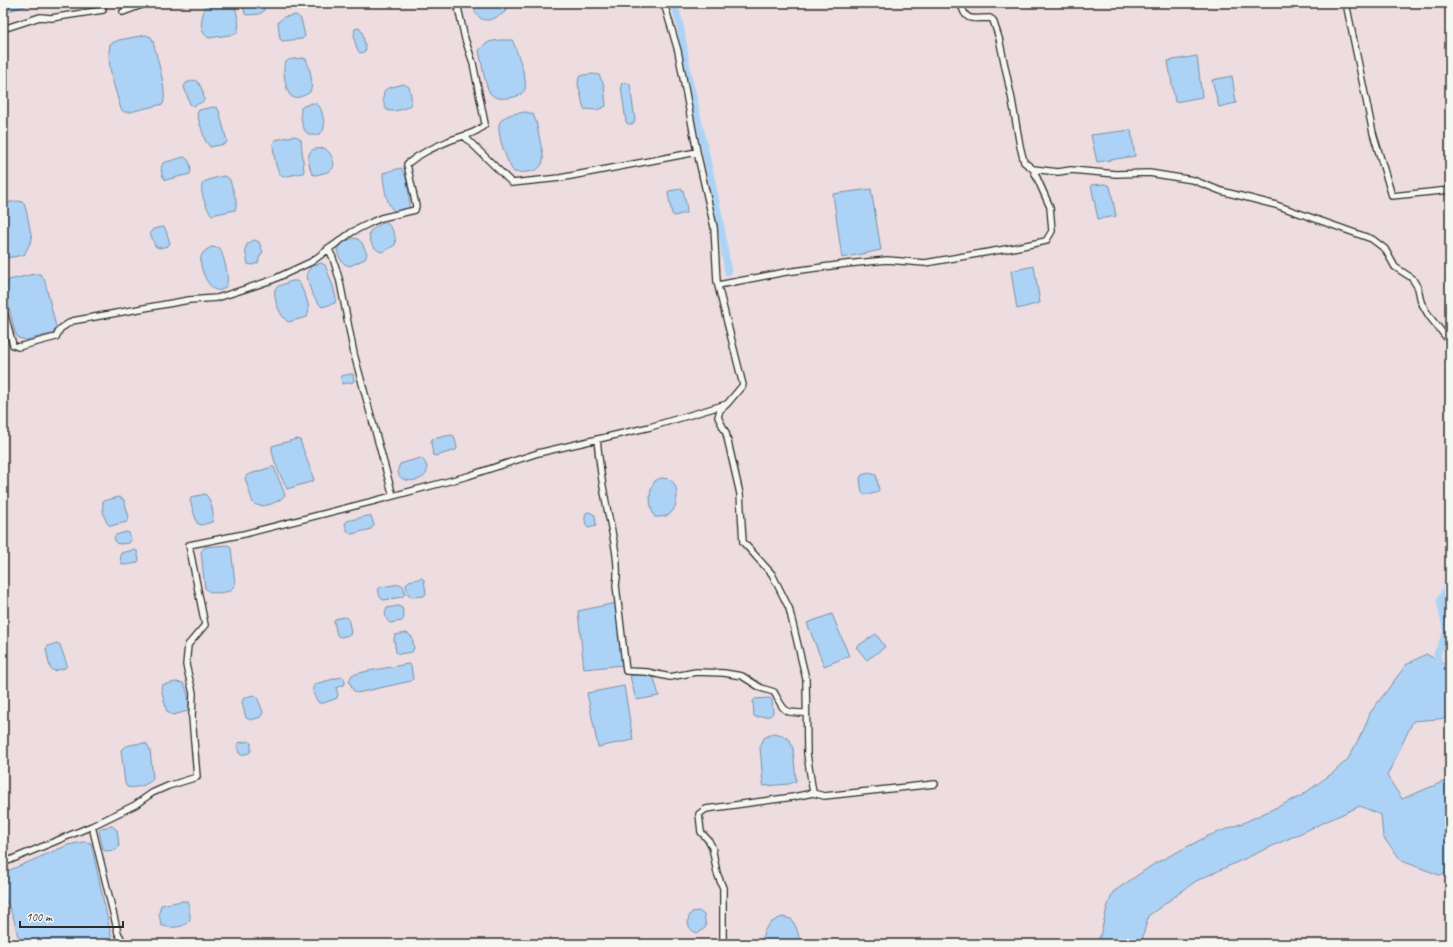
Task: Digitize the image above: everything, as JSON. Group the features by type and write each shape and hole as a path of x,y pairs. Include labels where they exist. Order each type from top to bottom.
{"street":[{"path":"3,29 40,17 51,18 103,10 102,3"},
{"path":"123,12 147,3"},
{"path":"3,308 13,345 18,347 56,337 60,329 72,321 190,300 218,298 272,280 310,262 352,232 382,218 415,210 416,206 407,164 418,155 464,136 485,124 473,63 465,39 457,3"},
{"path":"664,3 678,51 697,152 714,228 718,284 743,385 720,410 718,417 726,433 740,494 743,542 772,574 789,608 806,679 807,754 813,793"},
{"path":"718,284 786,272 846,264 887,260 925,263 1046,241 1052,231 1050,207 1033,169 1024,162 1012,100 993,20 990,18 968,18 963,11 961,3"},
{"path":"1346,3 1373,133 1392,196 1450,190"},
{"path":"464,136 512,183 560,178 697,152"},
{"path":"1033,169 1058,172 1071,170 1116,174 1149,173 1193,180 1221,191 1276,205 1372,239 1385,249 1395,267 1412,278 1418,288 1421,302 1429,316 1450,342"},
{"path":"328,248 334,258 354,354 393,496"},
{"path":"3,863 92,826 135,805 152,793 168,786 197,777 192,717 193,693 186,665 188,645 204,625 189,545 251,532 393,496 468,476 538,453 650,427 727,404"},
{"path":"597,439 605,498 611,522 617,579 616,585 626,671 647,672 670,677 696,672 742,676 761,688 774,692 784,710 792,713 806,713"},
{"path":"723,944 723,888 717,873 712,847 701,832 699,814 706,809 813,793 824,796 935,784"},
{"path":"92,826 118,934 124,944"}],"water":[{"path":"3,3 30,3 3,13"},
{"path":"206,3 234,3 239,23 236,34 209,38 205,35 202,27 202,18"},
{"path":"243,3 263,3 264,11 259,14 247,15 245,14"},
{"path":"472,3 507,3 505,12 489,20 485,20 477,15"},
{"path":"296,15 301,19 305,36 302,39 282,41 280,39 278,22 284,17"},
{"path":"359,28 362,32 366,49 364,52 360,53 356,45 354,35 355,29"},
{"path":"146,35 151,37 153,41 159,64 164,91 163,104 130,112 124,112 121,109 110,68 110,44 119,40"},
{"path":"512,40 524,73 526,85 525,89 520,95 512,98 497,98 490,93 479,51 488,42"},
{"path":"1197,56 1202,97 1175,102 1168,61"},
{"path":"306,59 312,80 310,92 304,95 292,97 286,86 284,66 288,60"},
{"path":"593,74 599,75 604,85 606,106 597,110 584,109 578,84 579,77"},
{"path":"1232,76 1236,103 1219,107 1212,80"},
{"path":"195,80 202,89 204,101 194,106 190,104 184,87 186,83"},
{"path":"625,82 630,85 635,121 633,124 628,124 626,122 621,86 622,83"},
{"path":"404,84 409,87 411,98 410,105 399,110 387,110 383,98 384,91 388,88"},
{"path":"312,103 320,107 324,124 323,130 316,135 308,134 302,124 301,108"},
{"path":"214,107 219,111 227,141 225,144 210,147 205,140 197,114 199,110"},
{"path":"526,112 533,114 543,153 543,160 542,164 536,170 514,172 503,148 499,133 499,126 502,119 505,117 512,114"},
{"path":"1131,130 1135,156 1097,162 1091,135"},
{"path":"293,136 298,137 301,140 304,172 283,177 278,171 274,157 273,144 275,140"},
{"path":"324,148 329,152 332,158 334,165 333,168 325,173 315,175 312,174 309,162 310,153 314,149"},
{"path":"184,157 190,164 190,174 166,180 162,172 163,163"},
{"path":"401,168 408,187 409,208 407,211 397,212 394,211 388,203 383,173"},
{"path":"223,176 230,180 236,199 236,207 235,210 212,215 202,193 202,185 206,181"},
{"path":"1105,184 1110,186 1116,216 1098,219 1091,185"},
{"path":"871,189 881,250 842,258 833,194"},
{"path":"683,190 687,209 686,213 674,216 672,214 668,194 669,191"},
{"path":"19,201 24,203 32,239 24,255 6,258 3,257 3,203"},
{"path":"382,223 387,223 391,228 395,237 395,245 382,252 376,249 372,244 369,234 370,231"},
{"path":"165,228 170,243 168,246 159,248 155,246 150,233 153,229"},
{"path":"353,238 358,239 362,243 367,254 365,259 350,266 342,262 337,250 340,244"},
{"path":"255,240 259,242 263,252 258,263 252,265 248,264 245,249 248,243"},
{"path":"211,247 220,248 226,270 226,286 220,290 215,290 211,286 205,278 201,267 201,257 204,252"},
{"path":"321,263 325,265 336,299 335,303 322,307 311,291 307,273 311,266"},
{"path":"1034,266 1040,303 1017,309 1011,271"},
{"path":"40,274 44,278 56,327 54,332 51,334 26,340 18,338 15,332 4,288 9,280"},
{"path":"292,281 297,281 300,284 309,309 307,317 288,322 282,316 278,307 275,298 275,289"},
{"path":"353,374 354,381 342,384 341,376"},
{"path":"451,435 454,436 457,448 456,450 436,456 433,455 432,439"},
{"path":"297,439 300,440 314,480 287,489 275,462 272,446"},
{"path":"420,458 426,465 427,471 424,476 412,481 405,480 400,477 398,472 400,464"},
{"path":"274,467 285,495 283,498 270,504 261,506 256,505 253,503 245,478 247,475"},
{"path":"869,473 876,475 879,490 873,494 864,494 862,493 860,478 862,475"},
{"path":"665,478 673,483 677,491 677,496 675,506 671,513 661,517 655,517 651,509 650,494 655,481"},
{"path":"205,494 211,503 213,519 212,522 201,525 197,523 190,500 192,497"},
{"path":"119,497 124,500 129,517 127,522 110,526 104,515 103,501"},
{"path":"589,512 595,515 596,526 588,528 585,516 586,513"},
{"path":"371,516 374,525 371,529 352,534 348,532 345,524 347,521"},
{"path":"126,532 129,533 131,540 129,543 116,543 114,537"},
{"path":"228,545 231,548 235,584 231,591 214,593 205,588 201,552 205,547"},
{"path":"134,550 137,551 139,560 137,563 126,565 122,564 120,556 121,553"},
{"path":"422,578 424,580 426,593 424,596 412,597 408,594 406,584 409,581"},
{"path":"400,584 404,587 405,594 402,597 383,600 380,597 378,589 381,587"},
{"path":"616,603 623,665 584,669 578,611"},
{"path":"398,606 402,608 404,617 402,621 390,623 386,618 386,610 387,608"},
{"path":"832,614 849,656 824,666 807,623"},
{"path":"344,617 348,618 351,632 350,635 340,637 337,635 334,622 335,619"},
{"path":"407,633 412,637 414,648 412,652 399,654 396,652 394,639 395,635"},
{"path":"876,634 885,647 867,660 856,647"},
{"path":"57,643 60,645 67,665 65,668 54,671 50,668 46,649 48,646"},
{"path":"1426,654 1450,667 1450,717 1413,721 1387,776 1402,799 1445,781 1450,783 1450,872 1439,875 1402,861 1383,837 1381,815 1360,806 1196,881 1148,916 1141,944 1098,944 1107,908 1113,892 1154,864 1208,836 1243,823 1301,796 1334,772 1348,759 1364,729 1370,713 1406,665"},
{"path":"408,664 411,666 413,679 411,681 357,693 353,690 349,681 352,675"},
{"path":"650,675 654,678 659,696 636,700 630,676"},
{"path":"341,677 344,678 345,684 336,688 338,694 337,698 324,703 319,703 313,691 315,684"},
{"path":"176,682 183,683 185,686 189,708 188,711 173,715 167,712 161,688 162,685"},
{"path":"624,686 633,740 598,747 587,693"},
{"path":"253,695 257,697 263,712 261,717 251,720 246,718 242,702 244,698"},
{"path":"769,698 772,700 773,713 770,716 754,716 753,701 755,699"},
{"path":"774,733 782,735 790,740 793,749 796,781 789,784 764,786 760,747 764,738"},
{"path":"248,741 251,743 251,751 241,755 237,745 238,743"},
{"path":"147,744 150,750 153,779 141,786 127,787 125,783 121,750 129,745"},
{"path":"112,826 117,830 119,846 116,850 105,851 103,849 99,831 101,828"},
{"path":"83,842 91,843 113,944 20,944 13,916 3,895 3,873 68,845"},
{"path":"187,901 190,916 189,921 184,925 176,927 161,925 159,913 161,905"},
{"path":"699,911 704,915 706,927 699,933 690,928 688,922 692,912"},
{"path":"783,917 791,919 793,922 800,944 762,944 763,934 767,926"}],"waterway":[{"path":"674,3 680,25 688,75 720,221 728,272"},
{"path":"1440,669 1437,654 1447,632 1440,601 1450,581"}]}
